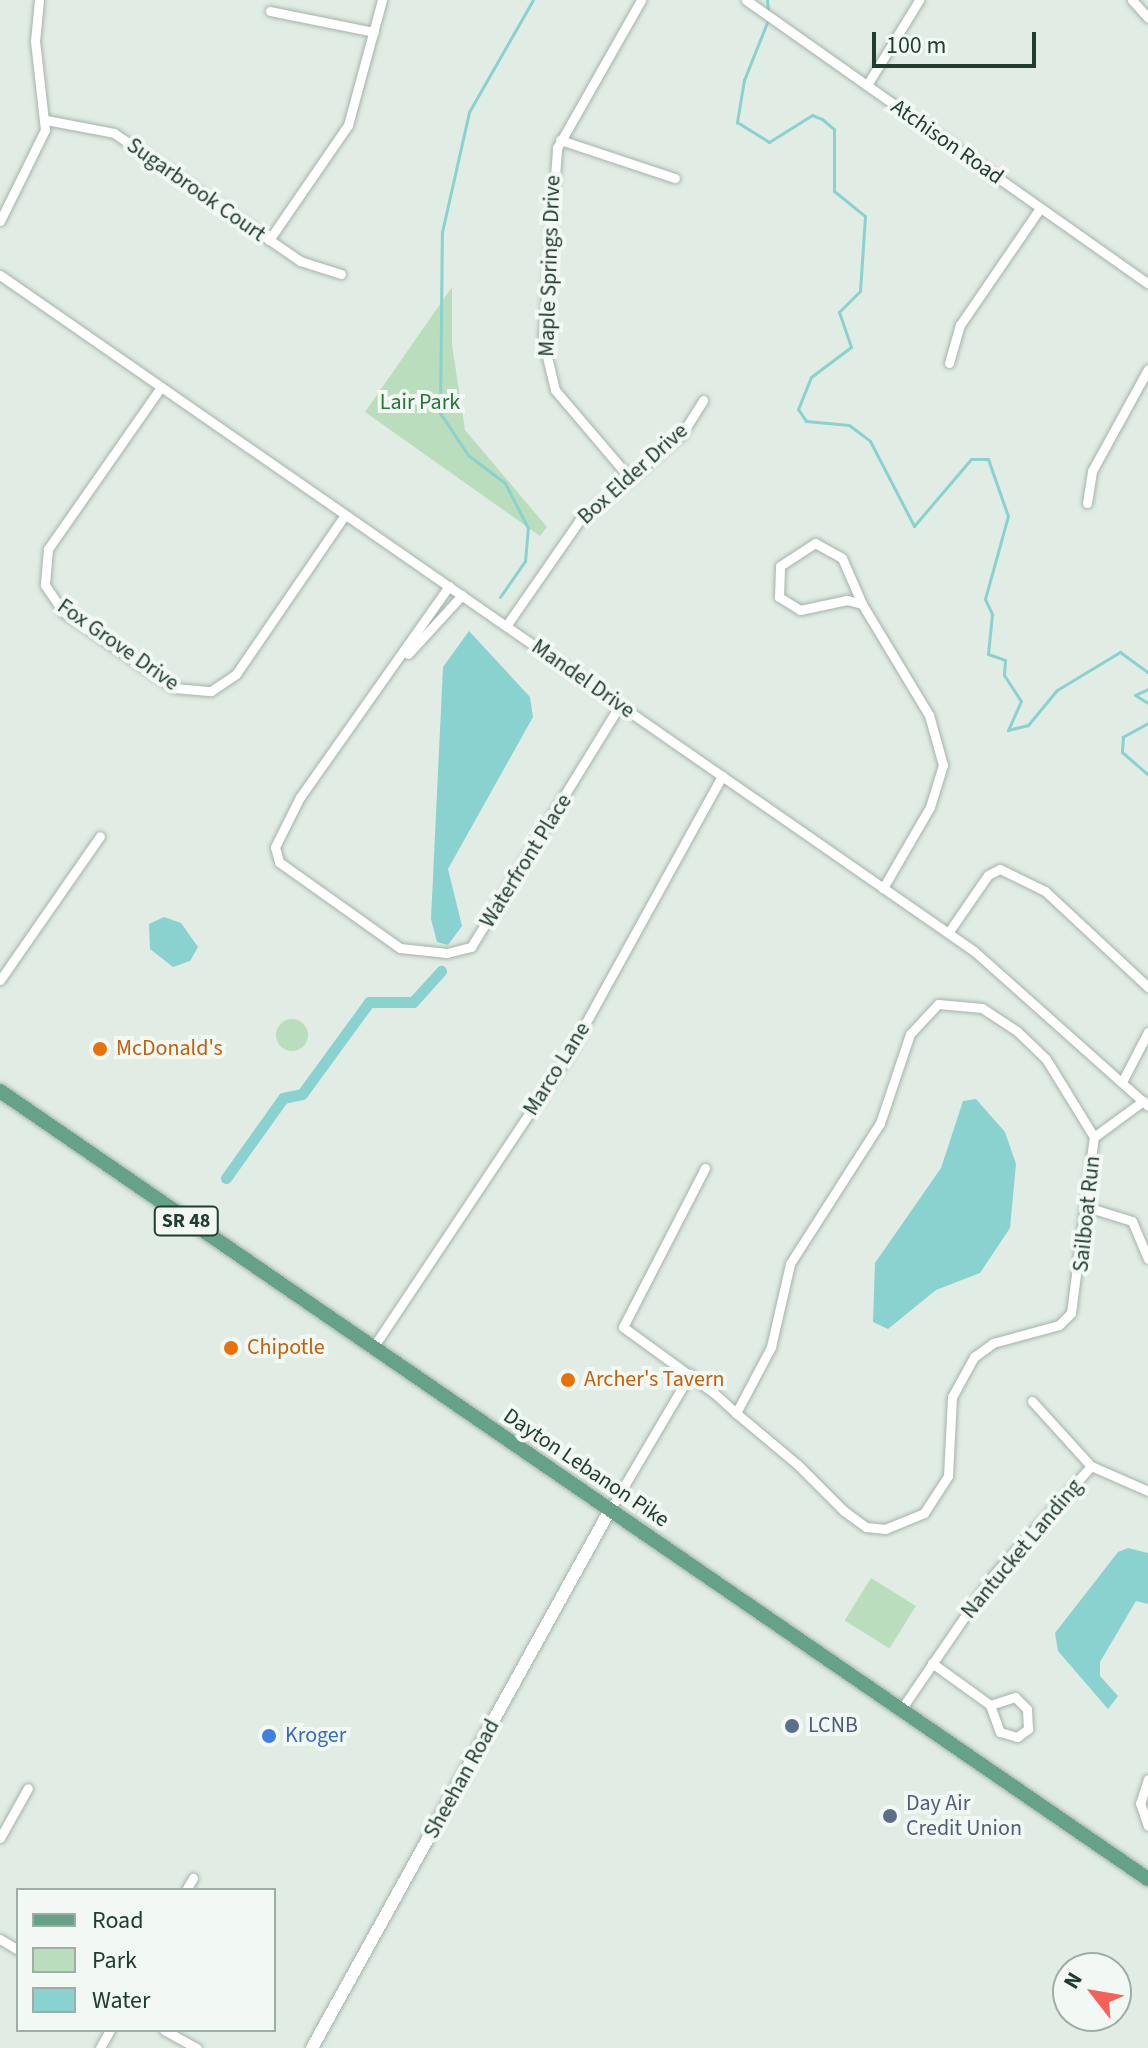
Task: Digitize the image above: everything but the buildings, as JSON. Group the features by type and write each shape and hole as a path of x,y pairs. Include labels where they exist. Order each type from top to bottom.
{"main road":[{"name":"Dayton Lebanon Pike","path":"0,1091 1148,1879"}],"street":[{"path":"0,221 31,168 46,120 35,41 39,0"},
{"path":"269,240 348,125 382,0"},
{"name":"Maple Springs Drive","path":"629,477 563,402 546,365 551,193 560,140 641,0"},
{"name":"Atchison Road","path":"746,0 1148,284"},
{"path":"867,85 919,0"},
{"path":"1132,0 1148,18"},
{"path":"270,11 374,32"},
{"name":"Sugarbrook Court","path":"46,120 114,133 312,268 341,274"},
{"path":"560,140 675,178"},
{"path":"949,363 960,325 1040,208"},
{"name":"Mandel Drive","path":"0,275 948,933 1123,1080 1146,1103"},
{"path":"1087,503 1092,471 1148,369"},
{"name":"Fox Grove Drive","path":"161,387 48,549 45,585 63,612 174,688 211,691 236,674 345,515"},
{"name":"Box Elder Drive","path":"506,626 579,521 682,434 703,400"},
{"path":"862,604 791,607 776,590 777,574 797,549 828,546 849,567 862,604 929,715 943,765 930,807 883,888"},
{"name":"Waterfront Place","path":"449,586 402,658 300,797 275,847 279,862 400,948 420,954 471,947 492,921 620,705"},
{"name":"Waterfront Place","path":"402,658 462,595"},
{"name":"Marco Lane","path":"372,1349 568,1055 722,776"},
{"path":"0,980 100,836"},
{"path":"948,933 1000,869 1045,891 1148,987"},
{"name":"Sailboat Run","path":"705,1168 623,1327 690,1374 866,1527 906,1524 924,1513 948,1476 952,1397 974,1357 993,1343 1042,1333 1071,1313 1094,1137 1046,1059 1017,1031 982,1008 938,1004 910,1034 880,1123 790,1264 771,1347 736,1413"},
{"path":"1123,1080 1148,1032"},
{"path":"1094,1137 1146,1103"},
{"path":"1087,1207 1132,1221 1148,1259"},
{"path":"610,1510 690,1374"},
{"path":"1032,1401 1091,1466 1148,1491"},
{"name":"Nantucket Landing","path":"900,1711 991,1578 1091,1466"},
{"name":"Sheehan Road","path":"312,2048 610,1510"},
{"path":"932,1663 990,1705 1000,1732 1017,1737 1028,1729 1027,1709 1015,1697 990,1705"},
{"path":"1148,1779 1140,1803 1148,1826"},
{"path":"0,1838 28,1788"},
{"path":"187,1888 193,1878"},
{"path":"168,2032 197,2048"}],"green space":[{"name":"Lair Park","path":"452,287 452,345 465,430 547,527 540,536 365,412"},
{"path":"292,1019 303,1024 308,1035 303,1046 292,1051 281,1046 276,1035 281,1024"},
{"path":"871,1578 916,1606 889,1648 845,1620"}],"water":[{"path":"469,631 530,697 533,717 448,869 462,926 448,945 437,942 431,919 443,667"},
{"path":"164,917 181,923 198,947 190,961 173,967 150,949 149,924"},
{"path":"976,1099 1005,1132 1016,1164 1010,1228 980,1273 936,1290 888,1329 873,1322 875,1263 941,1168 963,1101"},
{"path":"1128,1548 1148,1553 1148,1604 1136,1601 1100,1662 1100,1676 1118,1696 1108,1709 1058,1651 1055,1633 1118,1552"}],"waterway":[{"path":"500,597 525,561 528,528 505,483 468,455 440,413 442,232 469,112 533,0"},
{"path":"767,0 768,12"},
{"path":"768,20 744,80 737,122 769,142 812,115 822,119 834,129 834,191 865,216 860,291 839,312 851,347 811,377 798,409 806,421 849,425 870,441 914,526 971,459 988,459 1008,516 985,599 992,614 988,654 1005,660 1004,675 1021,701 1008,730 1028,725 1057,690 1120,652 1148,672"},
{"path":"1148,689 1135,695 1148,703"},
{"path":"1148,723 1123,737 1122,752 1148,775"},
{"path":"226,1178 283,1098 302,1094 369,1002 413,1002 441,971"}],"place":[{"name":"McDonald's","path":"100,1049"},
{"name":"Chipotle","path":"231,1348"},
{"name":"Archer's Tavern","path":"568,1380"},
{"name":"LCNB","path":"792,1726"},
{"name":"Kroger","path":"269,1736"},
{"name":"Day Air Credit Union","path":"890,1816"}]}
